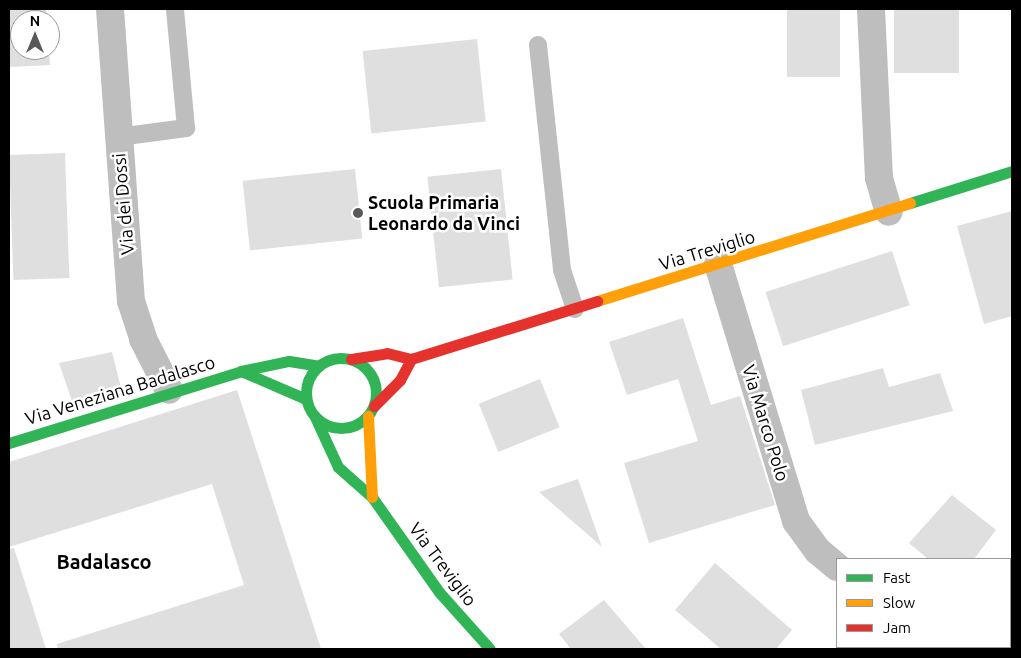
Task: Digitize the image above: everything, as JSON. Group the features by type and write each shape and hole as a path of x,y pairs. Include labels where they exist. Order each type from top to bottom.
{"street":[{"name":"Via dei Dossi","path":"110,9 131,301 143,339 170,390"},
{"path":"871,9 879,178 889,212"},
{"name":"Via Treviglio","path":"411,359 889,212 1012,171"},
{"name":"Via Marco Polo","path":"718,264 796,521 818,551 836,566"},
{"path":"387,353 411,359 400,380 359,424 336,428 316,417 306,399 306,386 319,366 340,358 352,359 387,353"},
{"path":"352,359 362,364 375,383 371,411 372,497"},
{"name":"Via Veneziana Badalasco","path":"9,443 170,390 241,371 289,361 319,366"},
{"name":"Via Veneziana Badalasco","path":"241,371 306,399"},
{"name":"Via Treviglio","path":"316,417 338,467 372,497 439,592 490,649"}],"lane":[{"path":"118,137 186,128 175,9"},
{"path":"538,45 562,270 575,310"}],"building":[{"path":"9,9 46,9 10,10 10,60 50,60 50,65 9,67"},
{"path":"787,9 840,9 840,77 787,77"},
{"path":"894,9 959,9 959,73 894,73"},
{"path":"477,39 486,122 371,134 363,51"},
{"path":"65,153 69,278 13,280 9,155"},
{"path":"355,169 362,239 250,250 243,181"},
{"path":"501,169 513,279 439,287 427,177"},
{"path":"1012,211 1012,316 984,324 957,226"},
{"path":"892,251 910,305 783,346 766,292"},
{"path":"683,318 711,405 740,396 775,505 649,543 624,463 698,441 678,379 627,395 609,342"},
{"path":"112,352 122,392 74,407 59,363"},
{"path":"883,368 889,387 940,373 953,411 815,445 801,390"},
{"path":"540,379 559,427 498,452 479,404"},
{"path":"237,390 321,649 58,649 57,644 244,585 212,484 9,547 9,462"},
{"path":"578,479 602,547 539,492"},
{"path":"952,495 996,530 975,558 927,558 909,543"},
{"path":"14,548 46,649 9,649 9,549"},
{"path":"715,563 792,630 776,649 721,649 675,610"},
{"path":"604,600 646,649 571,649 559,634"}],"traffic: fast":[{"path":"910,203 1012,171"},
{"path":"334,358 348,358 361,364 370,373 376,386 376,393 374,406 366,418 348,428 334,428 321,422 312,413 306,400 306,386 312,373 321,364 334,358"},
{"path":"9,443 241,371 289,361 319,366"},
{"path":"241,371 306,399"},
{"path":"315,417 338,467 372,497 439,592 490,649"}],"traffic: slow":[{"path":"597,301 910,203"},
{"path":"368,416 372,497"}],"traffic: jam":[{"path":"351,359 387,353 411,359 597,301"},
{"path":"374,406 400,380 411,359"}],"place":[{"name":"Scuola Primaria Leonardo da Vinci","path":"358,213"}],"district":[{"name":"Badalasco","path":"104,561"}]}
